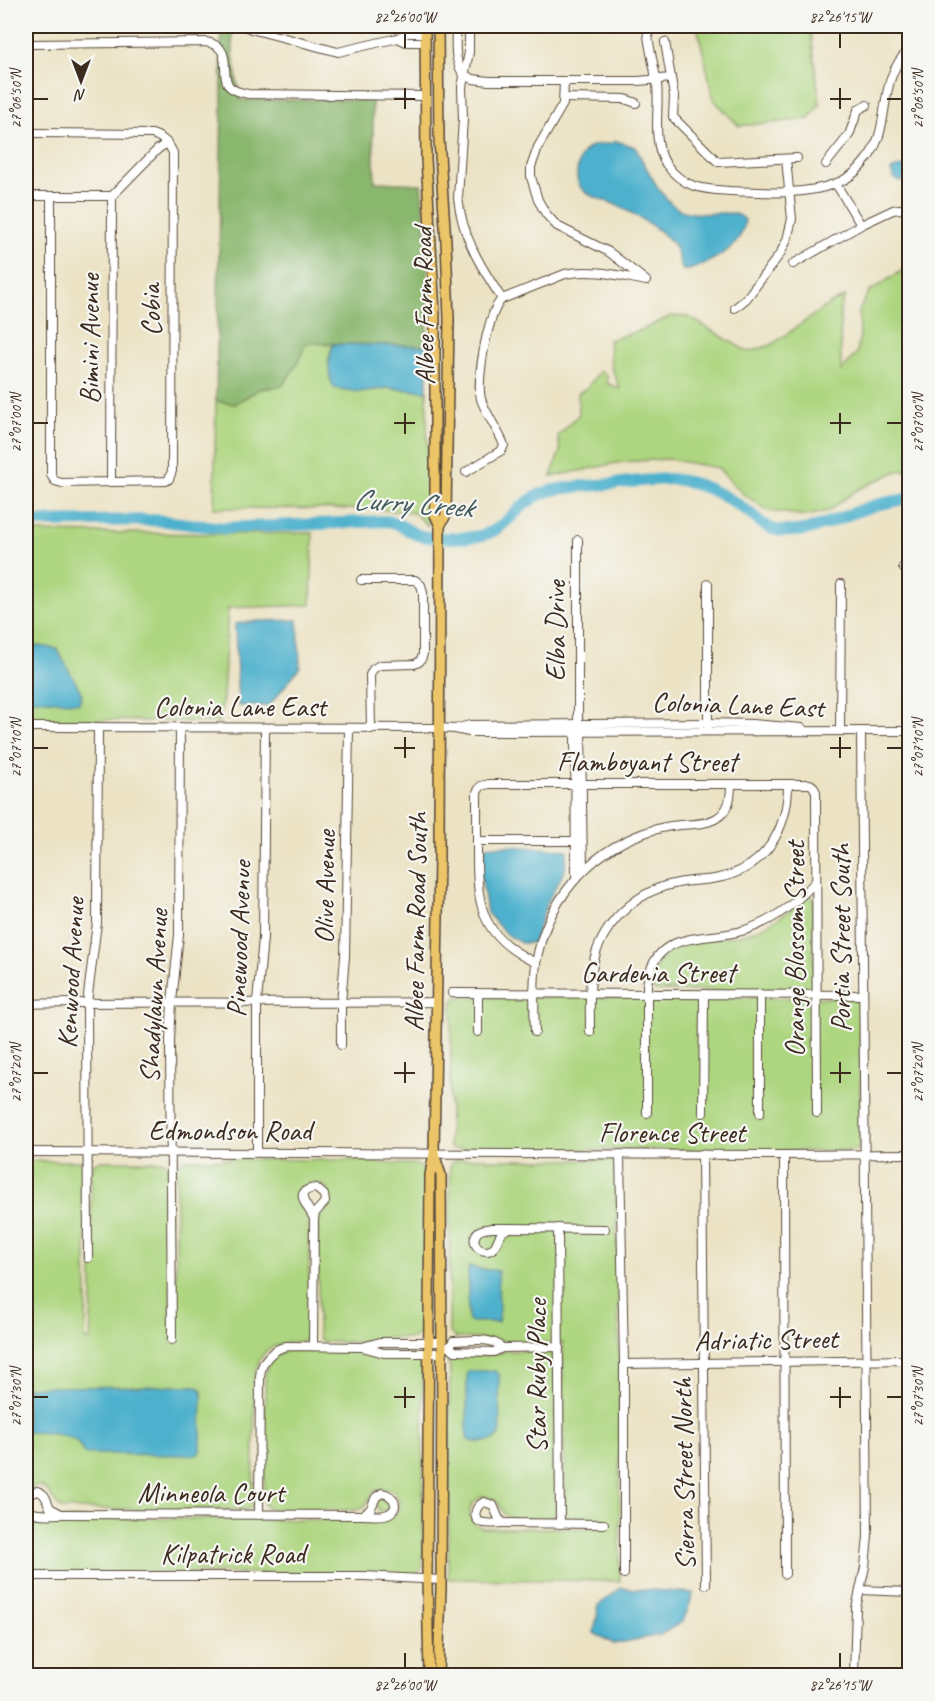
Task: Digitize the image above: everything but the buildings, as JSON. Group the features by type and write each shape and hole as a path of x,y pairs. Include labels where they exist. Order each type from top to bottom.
{"main road":[{"name":"Albee Farm Road","path":"438,26 438,102 448,291 446,515 440,525"},
{"name":"Albee Farm Road","path":"425,34 426,159 435,313 435,515 440,525 441,561 439,728"},
{"path":"425,62 430,83 434,186 436,190 442,190"},
{"name":"Albee Farm Road South","path":"429,1676 427,1580 430,1175 434,1153 439,728"},
{"name":"Albee Farm Road South","path":"434,1153 441,1175 444,1347 441,1384 441,1580 438,1676"}],"street":[{"path":"245,26 293,42 338,52 398,38 407,33 425,34"},
{"path":"456,26 456,58 464,75 473,79 564,82 671,78"},
{"path":"469,26 469,52 464,75 459,210 470,248 502,299"},
{"path":"646,26 656,80 658,144 664,161 675,175 689,184 704,189 752,192 790,191 816,189 836,184 847,178 868,159 874,149 880,132 891,75 898,61 909,48"},
{"path":"32,44 206,42 217,46 222,52 226,81 229,86 249,94 425,96"},
{"path":"665,42 674,96 673,117 718,162 797,158"},
{"path":"466,472 504,447 483,405 479,382 490,319 502,299 575,272 594,272 646,281 609,252 557,226 546,214 538,200 531,177 534,157 547,129 562,108 564,82"},
{"path":"564,98 625,99 636,103"},
{"path":"826,164 849,135 858,110 867,105"},
{"path":"26,196 112,196 158,149 167,143 157,135 146,134 34,134"},
{"name":"Cobia","path":"111,482 163,482 169,479 172,471 173,157 167,143"},
{"path":"735,308 746,299 784,246 792,219 786,159"},
{"path":"836,184 861,225"},
{"path":"51,196 50,470 52,477 60,483 111,482"},
{"name":"Bimini Avenue","path":"111,482 112,196"},
{"path":"793,264 861,225 895,209 909,210"},
{"name":"Elba Drive","path":"578,540 579,842"},
{"path":"903,567 909,577"},
{"path":"361,580 415,580 421,585 423,593 423,656 417,664 380,665 371,671 372,729"},
{"path":"707,728 708,584"},
{"path":"840,731 841,584"},
{"name":"Colonia Lane East","path":"455,729 470,725 578,723 707,728"},
{"name":"Colonia Lane East","path":"26,727 439,728 469,732 579,732 707,728 753,724 840,731 909,731"},
{"name":"Kenwood Avenue","path":"88,1258 87,1003 98,923 98,727"},
{"name":"Shadylawn Avenue","path":"172,1340 171,1002 179,935 180,727"},
{"name":"Pinewood Avenue","path":"257,1152 257,1002 263,938 265,728"},
{"name":"Olive Avenue","path":"341,1045 349,729"},
{"name":"Portia Street South","path":"854,1676 856,1608 865,1567 868,1536 861,731"},
{"name":"Flamboyant Street","path":"477,842 477,792 481,786 489,784 806,783 813,786"},
{"path":"535,1032 536,963 541,943 549,920 576,879 613,848 644,833 671,826 703,824 717,818 728,806 731,784"},
{"path":"590,1032 593,966 597,950 606,933 626,908 645,894 664,886 721,878 751,864 767,850 781,828 788,804 788,784"},
{"name":"Orange Blossom Street","path":"813,786 816,792 817,1113"},
{"path":"536,963 509,947 486,919 477,888 477,842 579,842"},
{"path":"579,842 584,870"},
{"path":"576,879 579,842"},
{"path":"647,1113 647,994 652,964 672,944 684,940 731,934 767,921 791,905 816,881"},
{"name":"Gardenia Street","path":"452,993 863,995"},
{"path":"478,993 478,1032"},
{"path":"703,1113 704,994"},
{"path":"760,994 760,1113"},
{"path":"26,1005 171,1002 436,1002"},
{"name":"Edmondson Road","path":"26,1152 434,1153"},
{"name":"Florence Street","path":"434,1153 909,1154"},
{"path":"620,1154 624,1364 624,1574"},
{"name":"Sierra Street North","path":"702,1154 706,1585"},
{"path":"784,1155 785,1574"},
{"path":"313,1346 314,1219"},
{"path":"509,1228 605,1229"},
{"name":"Star Ruby Place","path":"558,1228 560,1524"},
{"path":"259,1515 260,1377 262,1366 268,1357 282,1348 291,1346 362,1347 384,1353 429,1353 453,1341 475,1341 498,1343 502,1348"},
{"path":"475,1341 475,1351"},
{"path":"362,1347 381,1342 429,1342 454,1351 495,1352 502,1348 559,1347"},
{"path":"394,1353 395,1342"},
{"name":"Adriatic Street","path":"624,1364 909,1360"},
{"name":"Minneola Court","path":"61,1514 362,1515"},
{"path":"504,1523 604,1524"},
{"name":"Kilpatrick Road","path":"26,1576 364,1576 441,1580"},
{"path":"860,1590 909,1592"}],"green space":[{"path":"221,26 232,26 233,54 240,100 372,100 375,182 421,184 428,254 427,346 306,343 296,366 282,386 259,389 235,404 216,401 222,101"},
{"path":"697,26 810,26 820,104 809,119 739,126 714,100"},
{"path":"909,266 909,470 897,471 857,490 828,511 807,516 769,511 742,493 718,468 668,459 622,462 551,477 560,451 558,436 579,414 578,393 587,388 600,371 607,375 607,383 620,389 611,366 609,340 642,330 671,316 689,317 748,352 771,345 831,303 845,297 840,308 841,371 857,353 860,334 859,311 869,292"},
{"path":"306,343 333,344 328,362 359,392 388,388 427,391 428,526 414,513 374,509 214,508 216,401 235,404 259,389 282,386 296,366"},
{"path":"26,532 313,533 311,605 228,608 223,698 219,722 26,719 26,697 48,700 82,694 57,649 40,646 26,647"},
{"path":"809,894 813,897 814,986 811,990 656,991 652,988 655,970 662,958 671,950 696,941 738,935 758,929 781,916"},
{"path":"457,997 854,998 860,1005 860,1147 852,1151 451,1149 449,1145 452,1003"},
{"path":"487,1158 487,1160 614,1160 616,1163 620,1581 448,1579 450,1366 448,1365 450,1359 457,1356 485,1356 507,1351 547,1351 555,1358 556,1509 554,1516 548,1519 509,1518 496,1500 484,1496 473,1503 471,1508 471,1518 474,1522 485,1528 604,1528 604,1519 570,1519 565,1514 563,1343 456,1338 449,1332 450,1164 455,1160"},
{"path":"185,1159 360,1160 416,1164 423,1169 426,1177 422,1332 413,1338 382,1338 367,1342 325,1342 319,1339 318,1223 330,1197 324,1186 308,1184 303,1187 298,1198 309,1224 309,1334 304,1341 271,1348 265,1352 257,1367 253,1507 245,1510 62,1509 44,1488 39,1486 26,1491 26,1161 79,1161 84,1168 87,1299 85,1340 90,1340 91,1173 94,1163 98,1161 164,1161 168,1164 172,1343 176,1342 176,1170 181,1161"},
{"path":"289,1350 364,1351 414,1355 421,1360 423,1366 423,1565 414,1576 360,1573 26,1573 26,1513 36,1518 384,1520 393,1516 399,1504 398,1498 389,1489 373,1492 365,1506 357,1510 272,1510 265,1506 265,1375 273,1358"},
{"path":"383,1497 388,1499 390,1504 388,1509 383,1511 378,1509 376,1504 378,1499"}],"water":[{"path":"616,141 635,147 658,187 674,206 693,213 732,213 745,220 735,243 716,258 692,269 683,270 675,247 665,236 629,211 585,192 577,179 582,155 590,147"},
{"path":"909,165 909,180 894,179 891,171 893,169"},
{"path":"333,344 427,346 427,391 388,388 359,392 334,388 329,371"},
{"path":"298,620 300,667 269,706 238,706 235,624"},
{"path":"40,646 57,649 82,694 79,703 26,698 26,647"},
{"path":"486,846 567,850 565,870 547,903 533,943 521,943 506,934 487,913 479,862"},
{"path":"470,1266 498,1271 498,1322 470,1322 468,1318 468,1269"},
{"path":"471,1371 495,1371 499,1374 500,1434 485,1442 467,1439 467,1376"},
{"path":"196,1386 202,1391 201,1451 197,1455 85,1454 73,1439 26,1430 26,1391 29,1387"},
{"path":"621,1588 693,1593 683,1621 660,1635 614,1644 594,1633 599,1605"}],"waterway":[{"name":"Curry Creek","path":"26,522 155,520 223,528 386,521 398,524 421,536 468,537 491,532 532,499 553,490 671,479 713,490 741,506 772,529 798,531 824,525 882,503 910,498"}]}
